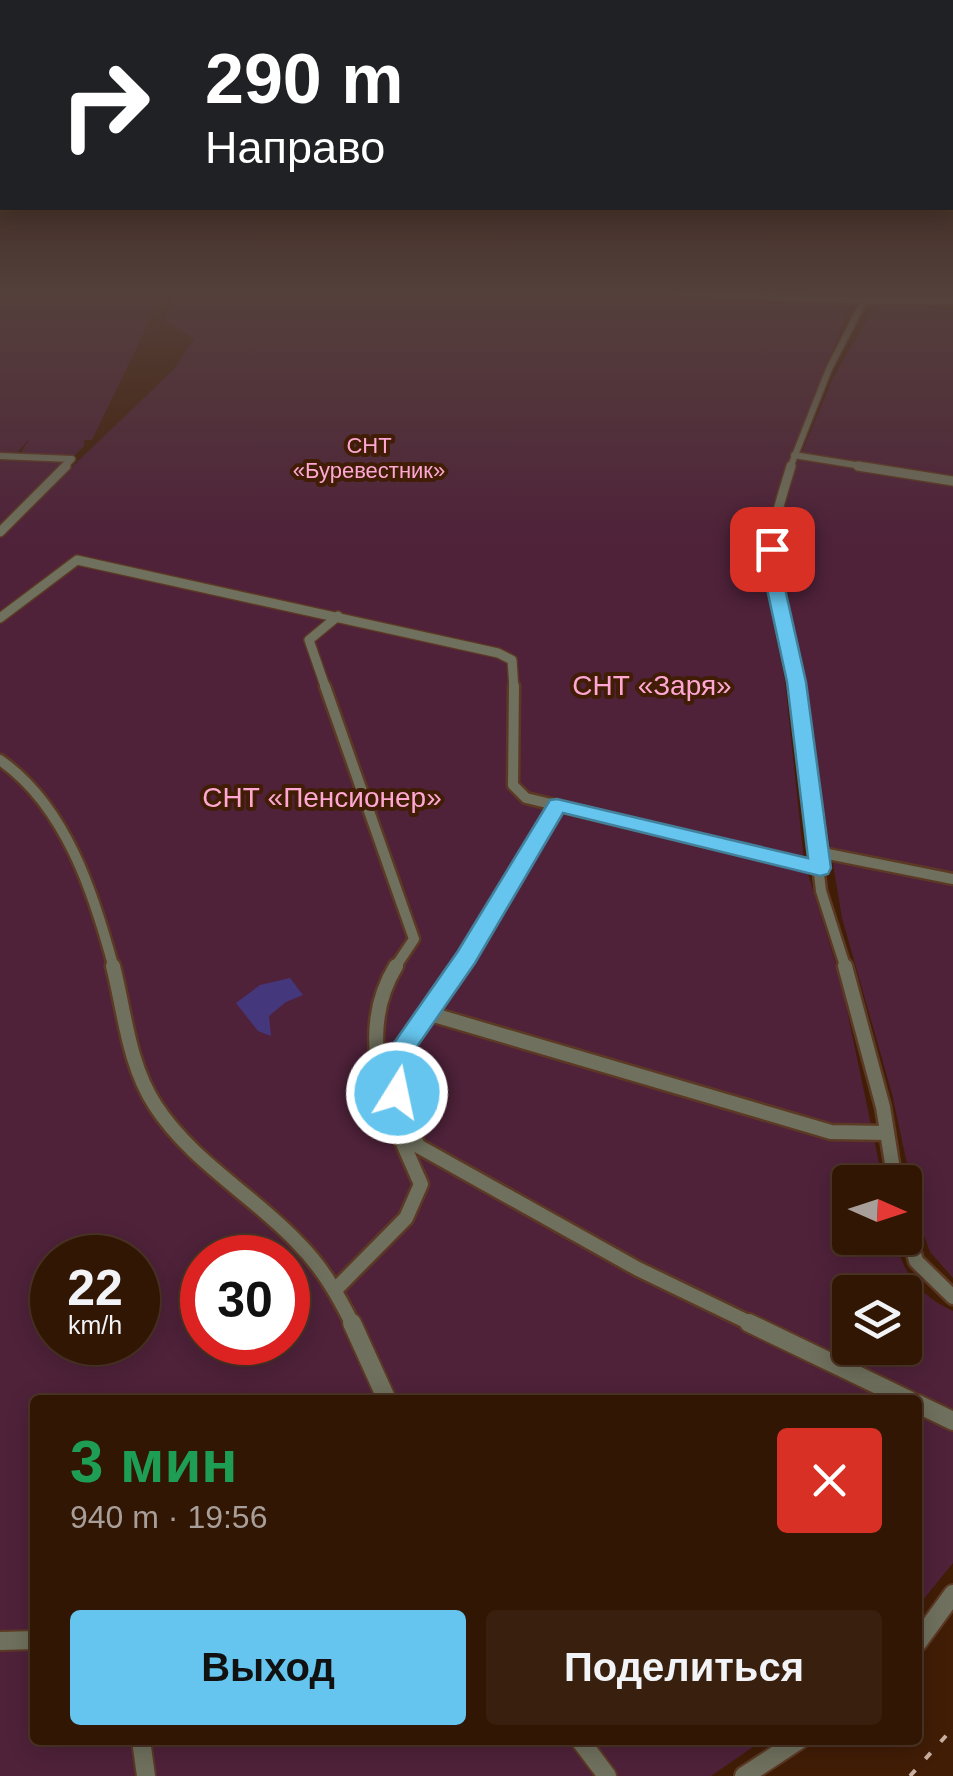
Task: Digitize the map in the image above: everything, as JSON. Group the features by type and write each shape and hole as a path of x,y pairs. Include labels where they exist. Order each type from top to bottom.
{"street":[{"path":"827,376 794,455 776,514 773,575 796,682 821,891 854,994 893,1165"},
{"path":"794,455 953,481"},
{"path":"0,456 72,459 0,532"},
{"path":"0,618 77,560 338,616 512,660 513,785 526,798 820,868"},
{"path":"335,1290 406,1218 421,1184 386,1104 375,1058 385,986 414,939 409,914 347,757 309,640 338,616"},
{"path":"0,760 25,778 62,832 98,915 140,1078 154,1103 212,1166 317,1262 335,1290 386,1395"},
{"path":"557,805 466,957 402,1050 397,1093 418,1146 638,1269 899,1395"},
{"path":"818,852 953,879"},
{"path":"427,1013 832,1132 887,1133"},
{"path":"914,1255 953,1298"},
{"path":"922,1406 953,1421"},
{"path":"922,1637 953,1594"},
{"path":"0,1641 30,1640"},
{"path":"142,1745 146,1776"},
{"path":"584,1745 607,1776"},
{"path":"744,1776 791,1745"}],"green space":[{"path":"0,376 123,376 92,440 84,440 84,446 74,456 20,454 30,438 17,453 0,452"},
{"path":"167,376 823,376 771,514 763,576 785,681 804,861 840,977 879,1165 832,1165 832,1255 901,1255 910,1275 832,1275 832,1365 922,1365 922,1291 953,1311 953,1563 922,1601 922,1395 30,1395 30,1745 756,1745 711,1776 0,1776 0,536"},
{"path":"834,376 953,376 953,1278 930,1252 922,1230 922,1165 907,1165 892,1094 842,918 783,563 787,542 779,520 797,463"},
{"path":"0,457 67,459 0,529"}],"shaded area":[{"path":"290,978 303,995 269,1016 271,1036 258,1031 236,1003 260,985"}],"railway":[{"path":"910,1776 953,1728"}],"route":[{"path":"397,1093 402,1050 466,957 557,805 820,868 796,682 773,575 772,549"}],"park label":[{"name":"СНТ «Буревестник»","path":"369,458"},
{"name":"СНТ «Заря»","path":"652,685"},
{"name":"СНТ «Пенсионер»","path":"322,797"}]}
